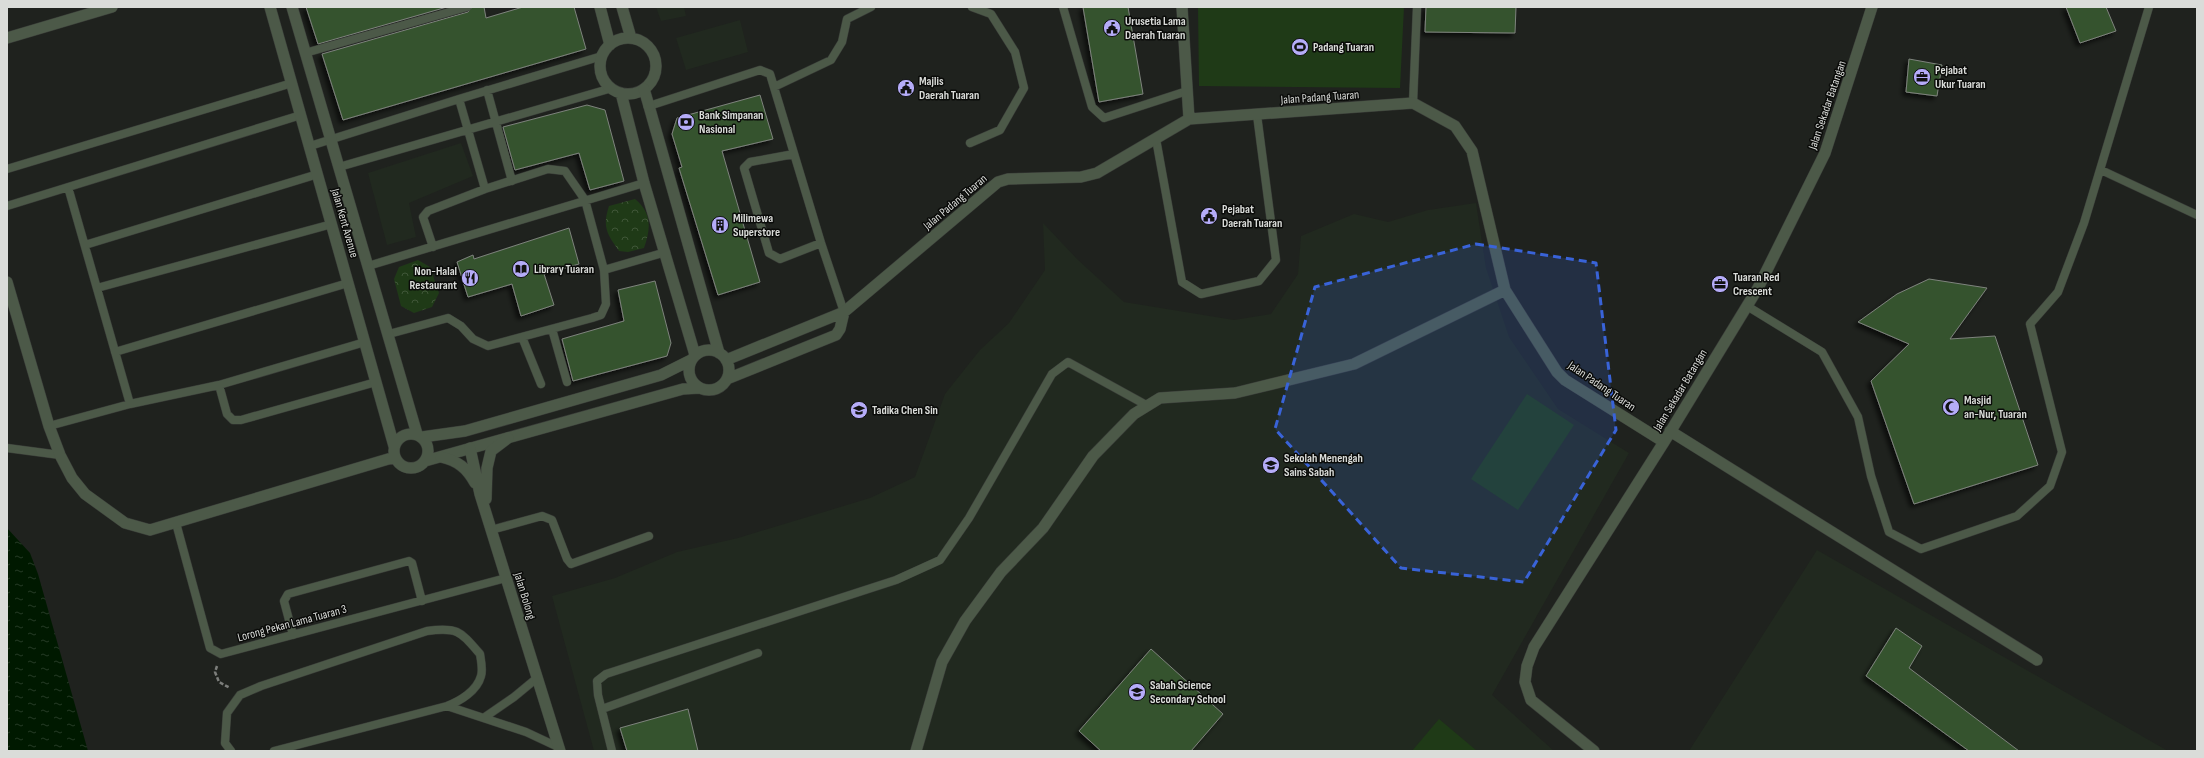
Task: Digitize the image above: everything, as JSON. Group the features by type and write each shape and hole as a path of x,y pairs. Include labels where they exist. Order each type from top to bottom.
{"street":[{"path":"7,38 112,7"},
{"name":"Jalan Kent Avenue","path":"270,7 395,451"},
{"name":"Jalan Kent Avenue","path":"292,7 368,266 420,436"},
{"path":"600,7 610,45"},
{"path":"622,7 630,38"},
{"path":"1182,7 1189,119"},
{"name":"Jalan Sekadar Batangan","path":"1594,751 1531,700 1525,682 1527,666 1534,647 1664,442 1758,288 1825,153 1872,7"},
{"path":"617,91 629,94 644,89 655,74 656,65 654,56 642,42 630,38 623,39 610,45 602,56 602,74 617,91 666,252 693,358 689,367 691,380 700,388"},
{"path":"644,89 723,357 728,366 727,379"},
{"name":"Jalan Padang Tuaran","path":"723,357 844,312 998,182 1008,179 1081,176 1097,173 1189,119 1413,103 1455,126 1472,151 1505,290 1557,372 1565,380 1664,442"},
{"path":"7,282 49,426 60,455 72,478 85,494 125,523 150,530 176,523 395,451"},
{"path":"916,751 942,662 965,621 1001,572 1043,528 1093,456 1134,414 1160,398 1235,393 1354,364 1505,290"},
{"path":"723,357 706,350 661,375 465,431 420,436 406,434 397,440 395,451 398,462 408,468 419,466 425,461 683,389 700,388 712,390 723,384 727,379 836,335 840,329 844,312"},
{"name":"Jalan Bolong","path":"465,431 480,494 559,749"},
{"path":"1670,432 2037,660"},
{"path":"420,436 428,447 428,453 425,461"},
{"path":"485,510 487,468 491,451 508,438"},
{"path":"441,457 456,461 469,472 480,494"}],"lane":[{"path":"306,53 467,7"},
{"path":"774,87 830,60 842,42 847,19 871,7"},
{"path":"970,143 1000,130 1024,88 1015,52 991,14 972,7"},
{"path":"1063,7 1092,107 1104,118 1188,91"},
{"path":"1413,103 1417,7"},
{"path":"1747,306 1822,352 1858,417 1871,476 1889,532 1921,549 2017,516 2050,486 2062,452 2030,324 2058,292 2084,223 2149,7"},
{"path":"310,146 487,90 602,56"},
{"path":"649,106 760,70 770,74 820,243 844,312"},
{"path":"7,169 292,83"},
{"path":"487,90 512,181"},
{"path":"339,167 495,122 617,91"},
{"path":"459,99 485,189"},
{"path":"7,206 301,115"},
{"path":"1156,139 1182,282 1201,294 1259,281 1276,260 1257,115"},
{"path":"794,154 750,162 744,168 769,253 780,259 820,243"},
{"path":"389,334 448,318 461,326 473,339 488,346 601,315 606,304 604,270 585,200 566,171 548,169 485,189 428,211 423,217 433,247"},
{"path":"2101,170 2197,215"},
{"path":"84,245 318,174"},
{"path":"368,266 644,183"},
{"path":"68,187 130,404"},
{"path":"97,288 332,224"},
{"path":"604,270 666,252"},
{"path":"115,352 348,283"},
{"path":"552,329 567,382"},
{"path":"522,337 541,384"},
{"path":"49,426 130,404 219,385 365,342"},
{"path":"612,751 597,681 606,674 896,580 940,560 970,518 1052,374 1068,362 1148,406"},
{"path":"219,385 227,414 233,420 241,420 376,382"},
{"path":"7,448 60,455"},
{"path":"491,530 542,516 552,520 567,559 571,564 649,536"},
{"path":"176,523 210,648 221,654"},
{"path":"293,635 284,601 288,594 408,561 412,563 422,601"},
{"name":"Lorong Pekan Lama Tuaran 3","path":"221,654 506,578"},
{"path":"231,751 225,743 227,713 240,695 261,686 427,631 446,628 462,633 480,654 481,676 472,691 461,700 447,706 274,751"},
{"path":"602,709 758,653"},
{"path":"485,717 514,697 537,678"},
{"path":"447,706 485,717 526,732 559,749"}],"path":[{"path":"221,654 215,672 219,682 240,695"}],"highlighted area":[{"path":"1476,244 1596,263 1616,430 1524,582 1401,568 1275,429 1315,287"}],"shaded area":[{"path":"656,7 684,7 686,16 661,21"},
{"path":"740,20 748,52 686,70 676,38"},
{"path":"461,143 473,176 409,203 416,237 387,245 368,173"},
{"name":"Sekolah Menengah Sains Sabah","path":"1476,203 1486,268 1509,337 1558,409 1629,453 1492,695 1554,751 594,751 552,596 615,578 677,552 738,538 870,498 915,477 945,394 980,350 1009,323 1045,270 1043,223 1077,259 1124,302 1234,320 1271,314 1298,274 1301,236 1354,214 1388,222 1428,210"},
{"path":"1817,550 2168,751 1689,751"}],"green space":[{"name":"Padang Tuaran","path":"1198,7 1404,7 1400,88 1199,86"},
{"path":"635,199 641,204 647,215 649,227 644,248 628,252 619,251 611,240 607,230 606,220 609,206"},
{"path":"418,260 430,267 439,293 432,307 414,313 401,306 394,279 399,267"},
{"path":"1527,394 1574,425 1518,510 1471,479"},
{"path":"1439,719 1477,751 1412,751"}],"water":[{"path":"7,528 30,553 38,574 88,751 7,751"}],"building":[{"path":"306,7 447,7 318,44"},
{"path":"472,7 484,7 486,18 523,7 574,7 586,49 343,120 322,54 468,12"},
{"path":"1083,7 1128,7 1143,94 1099,102"},
{"path":"1426,7 1516,7 1515,33 1425,32"},
{"path":"2066,7 2106,7 2116,31 2080,43"},
{"path":"1909,59 1942,65 1937,96 1906,92"},
{"path":"760,95 773,139 722,151 760,282 718,295 679,168 682,167 672,134 677,118"},
{"path":"587,105 605,110 624,181 590,190 579,153 515,170 503,127"},
{"name":"Library Tuaran","path":"569,228 579,264 544,274 554,305 521,316 512,284 468,297 457,262 473,255 474,259"},
{"path":"1929,279 1987,288 1950,339 1995,336 2038,465 1914,504 1871,381 1909,344 1858,322 1897,294"},
{"path":"655,281 671,343 667,356 573,381 562,339 624,321 618,290"},
{"path":"1896,628 1922,646 1909,668 2019,751 1969,751 1866,676"},
{"path":"1151,649 1223,714 1191,751 1101,751 1079,731"},
{"path":"688,709 698,751 627,751 620,728"}],"place":[{"name":"Urusetia Lama Daerah Tuaran","path":"1112,28"},
{"name":"Padang Tuaran","path":"1300,47"},
{"name":"Pejabat Ukur Tuaran","path":"1922,77"},
{"name":"Majlis Daerah Tuaran","path":"906,88"},
{"name":"Bank Simpanan Nasional","path":"686,122"},
{"name":"Pejabat Daerah Tuaran","path":"1209,216"},
{"name":"Milimewa Superstore","path":"720,225"},
{"name":"Library Tuaran","path":"521,269"},
{"name":"Non-Halal Restaurant","path":"470,278"},
{"name":"Tuaran Red Crescent","path":"1720,284"},
{"name":"Masjid an-Nur, Tuaran","path":"1951,407"},
{"name":"Tadika Chen Sin","path":"859,410"},
{"name":"Sekolah Menengah Sains Sabah","path":"1271,465"},
{"name":"Sabah Science Secondary School","path":"1137,692"}]}
